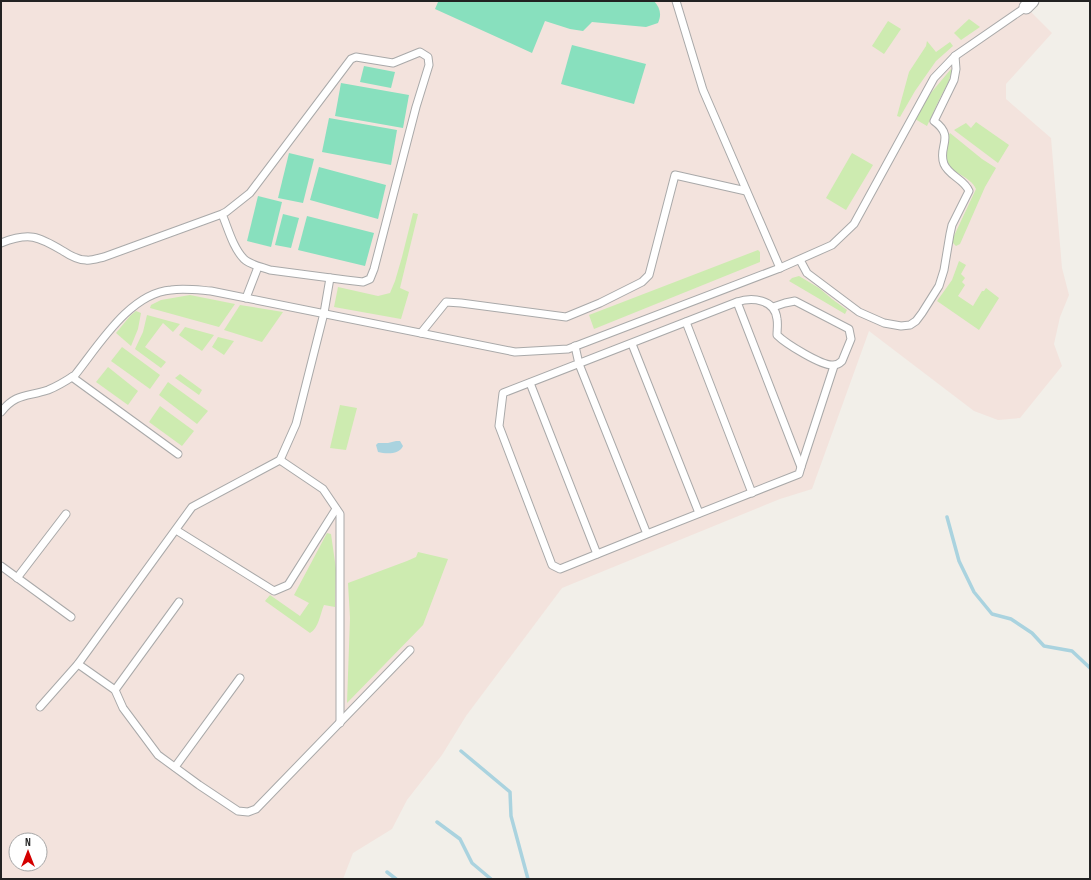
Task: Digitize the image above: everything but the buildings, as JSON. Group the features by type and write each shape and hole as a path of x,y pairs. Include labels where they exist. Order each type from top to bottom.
{"lane":[{"path":"676,1 703,90 780,268"},
{"path":"1,412 8,403 22,396 47,390 65,382 75,375 123,315 138,303 154,294 171,290 211,291 515,352 568,349 780,268 832,245 854,224 934,78 955,56 1029,4"},
{"path":"1,243 13,238 33,236 50,243 71,256 86,260 104,257 222,214 250,193 351,58 356,57 393,63 420,52 428,57 429,64 416,107 374,269 370,279 363,282 270,270 244,260 222,214"},
{"path":"800,260 808,273 859,312 884,323 901,326 910,325 916,321 939,286 944,270 950,234 969,191 966,184 948,171 943,163 942,157 945,141 944,132 934,121 954,80 956,69 955,56"},
{"path":"421,333 446,302 566,316 600,303 642,282 649,275 675,175 746,190"},
{"path":"246,298 258,266"},
{"path":"40,707 78,664 192,507 280,460 296,424 324,313 330,278"},
{"path":"772,307 796,301 849,329 851,339 842,361 834,366 799,474 560,569 552,565 499,426 503,393 747,299 759,300 772,307 777,318 777,335 780,338 822,363 834,366"},
{"path":"737,302 801,467"},
{"path":"686,322 752,492"},
{"path":"632,344 699,514"},
{"path":"575,346 579,364 647,534"},
{"path":"72,377 178,454"},
{"path":"530,383 597,554"},
{"path":"280,460 323,489 340,514 340,723"},
{"path":"176,530 274,591 288,585 336,509"},
{"path":"17,578 66,514"},
{"path":"1,566 71,617"},
{"path":"114,690 179,602"},
{"path":"78,664 114,690 123,708 158,755 199,786 238,811 248,812 256,810 410,650"},
{"path":"175,767 240,678"}],"shaded area":[{"path":"1,1 1020,1 1052,33 1006,84 1006,99 1051,138 1062,268 1069,295 1060,317 1054,344 1062,366 1020,418 998,420 974,411 869,331 812,489 780,499 562,588 466,716 442,755 407,800 392,829 353,853 343,879 1,879"}],"green space":[{"path":"435,1 654,1 658,6 660,17 658,23 646,27 592,22 583,31 570,29 545,21 532,53 435,9 438,2"},
{"path":"969,19 980,27 961,40 954,33"},
{"path":"888,21 901,29 884,54 872,46"},
{"path":"927,41 936,52 950,42 953,46 936,61 915,91 900,117 897,116 909,72 926,46"},
{"path":"572,45 646,64 634,104 561,84"},
{"path":"364,66 395,72 391,88 360,82"},
{"path":"951,69 952,71 948,83 927,126 915,119 930,94"},
{"path":"341,83 409,95 403,128 335,116"},
{"path":"329,118 397,130 391,165 322,152"},
{"path":"976,122 1009,145 998,163 954,130 966,123 971,128"},
{"path":"950,133 982,159 996,168 985,187 960,244 956,246 953,243 953,238 976,189 969,181 951,168 946,161 948,136"},
{"path":"289,153 314,159 303,203 278,198"},
{"path":"852,153 873,165 846,210 826,198"},
{"path":"319,167 386,185 378,219 310,200"},
{"path":"258,196 282,202 271,247 247,241"},
{"path":"413,213 418,214 400,288 409,292 401,319 334,307 338,287 378,296 390,293 402,257"},
{"path":"283,214 299,218 291,248 275,245"},
{"path":"307,216 374,233 365,266 298,250"},
{"path":"758,250 760,252 760,262 594,329 589,315"},
{"path":"959,261 966,265 961,274 965,278 962,282 965,285 958,296 973,306 982,291 986,288 999,298 979,330 937,301 952,280"},
{"path":"799,276 819,288 847,310 845,314 789,281 792,278"},
{"path":"190,295 235,304 219,327 150,308 151,305 161,300"},
{"path":"240,305 283,312 262,342 224,330"},
{"path":"136,311 141,313 138,329 131,346 116,333"},
{"path":"147,315 180,324 173,332 163,323 145,347 166,362 161,368 135,349 143,332"},
{"path":"185,327 214,335 202,351 179,335"},
{"path":"218,337 234,341 224,355 212,347"},
{"path":"122,347 160,375 150,389 111,361"},
{"path":"108,367 138,391 128,405 96,382"},
{"path":"180,374 202,390 199,395 175,378"},
{"path":"168,382 208,411 197,424 159,395"},
{"path":"340,405 357,408 346,450 330,448"},
{"path":"160,406 194,431 182,446 149,422"},
{"path":"327,533 331,534 336,569 335,607 324,605 315,628 310,633 265,601 270,595 300,616 309,603 294,595"},
{"path":"418,552 448,559 423,625 347,703 350,618 348,583 407,561 416,557"}],"water":[{"path":"400,441 403,446 399,451 388,453 378,452 376,445 378,443"}],"waterway":[{"path":"947,517 959,561 974,592 992,614 1011,619 1032,633 1044,646 1072,651 1090,668"},
{"path":"461,751 510,792 511,816 528,879"},
{"path":"437,822 460,839 472,863 491,879"},
{"path":"387,872 396,879"}]}
